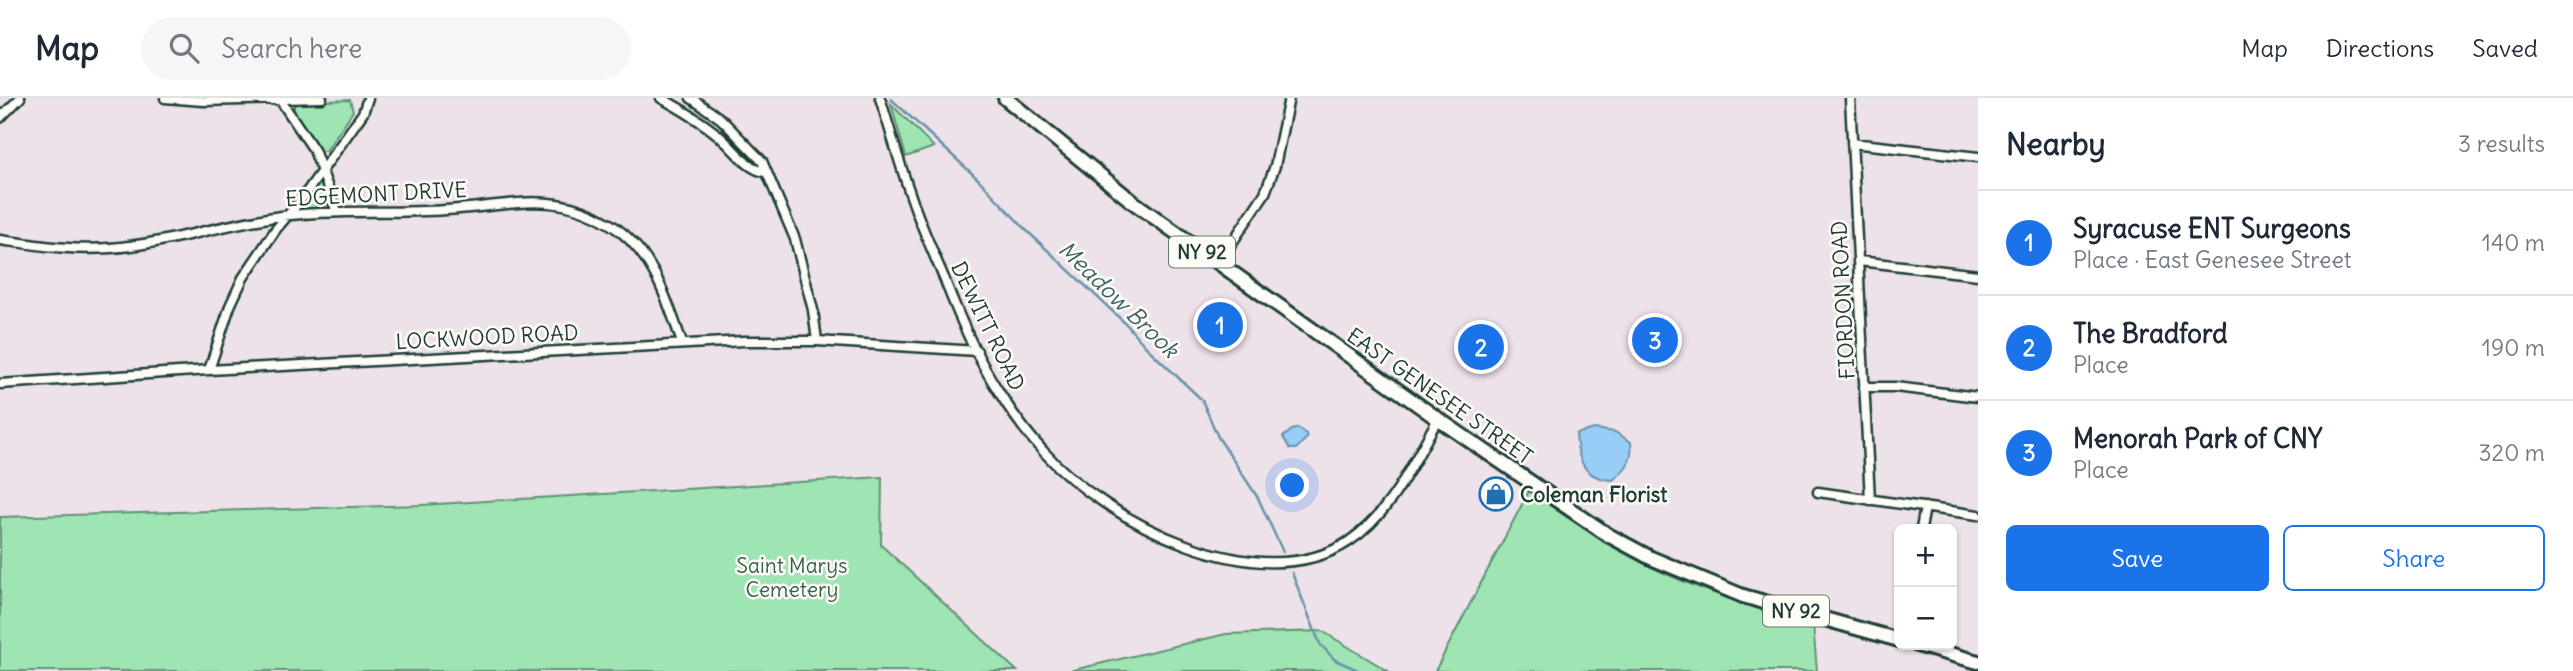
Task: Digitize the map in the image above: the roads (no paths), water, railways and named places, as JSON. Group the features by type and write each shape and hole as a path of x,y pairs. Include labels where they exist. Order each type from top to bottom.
{"main road":[{"name":"EAST GENESEE STREET","path":"1004,98 1133,202 1218,264 1608,536 1651,558 1743,596 1894,639"},
{"path":"1935,650 1978,662"}],"street":[{"path":"0,118 20,98"},
{"path":"165,98 203,101 322,98"},
{"path":"209,370 230,306 243,278 276,229 323,170 363,113 368,98"},
{"path":"662,98 718,135 755,170 765,172"},
{"path":"691,98 721,119 762,161 795,239 813,310 817,341"},
{"name":"DEWITT ROAD","path":"880,98 912,200 951,298 976,351 1013,413 1044,453 1077,482 1113,508 1191,547 1244,559 1302,561 1340,547 1374,520 1394,495 1438,419"},
{"path":"1218,264 1265,193 1275,166 1289,98"},
{"name":"FIORDON ROAD","path":"1850,98 1870,500"},
{"path":"280,99 314,150 337,212"},
{"path":"1853,143 1978,157"},
{"name":"EDGEMONT DRIVE","path":"0,240 75,249 112,248 167,240 239,222 289,215 447,210 520,202 550,202 585,211 618,230 637,248 652,267 667,298 682,343"},
{"path":"1858,261 1978,275"},
{"name":"LOCKWOOD ROAD","path":"0,384 682,343 817,341 976,351"},
{"path":"1864,387 1895,387 1978,397"},
{"path":"1818,492 1978,516"},
{"path":"1922,524 1925,507"}],"water":[{"path":"1298,428 1307,438 1296,449 1290,449 1283,437"},
{"path":"1594,429 1615,432 1631,442 1628,464 1613,480 1595,476 1580,460 1576,434"}],"waterway":[{"name":"Meadow Brook","path":"891,99 978,179 1025,229 1202,400 1218,437 1258,498 1283,552"},
{"name":"Meadow Brook","path":"1292,573 1320,644 1335,660 1360,671"}],"place":[{"name":"Syracuse ENT Surgeons","path":"1220,325"},
{"name":"Menorah Park of CNY","path":"1655,340"},
{"name":"The Bradford","path":"1481,347"},
{"name":"Coleman Florist","path":"1496,494"}],"park label":[{"name":"Saint Marys Cemetery","path":"792,577"}]}
